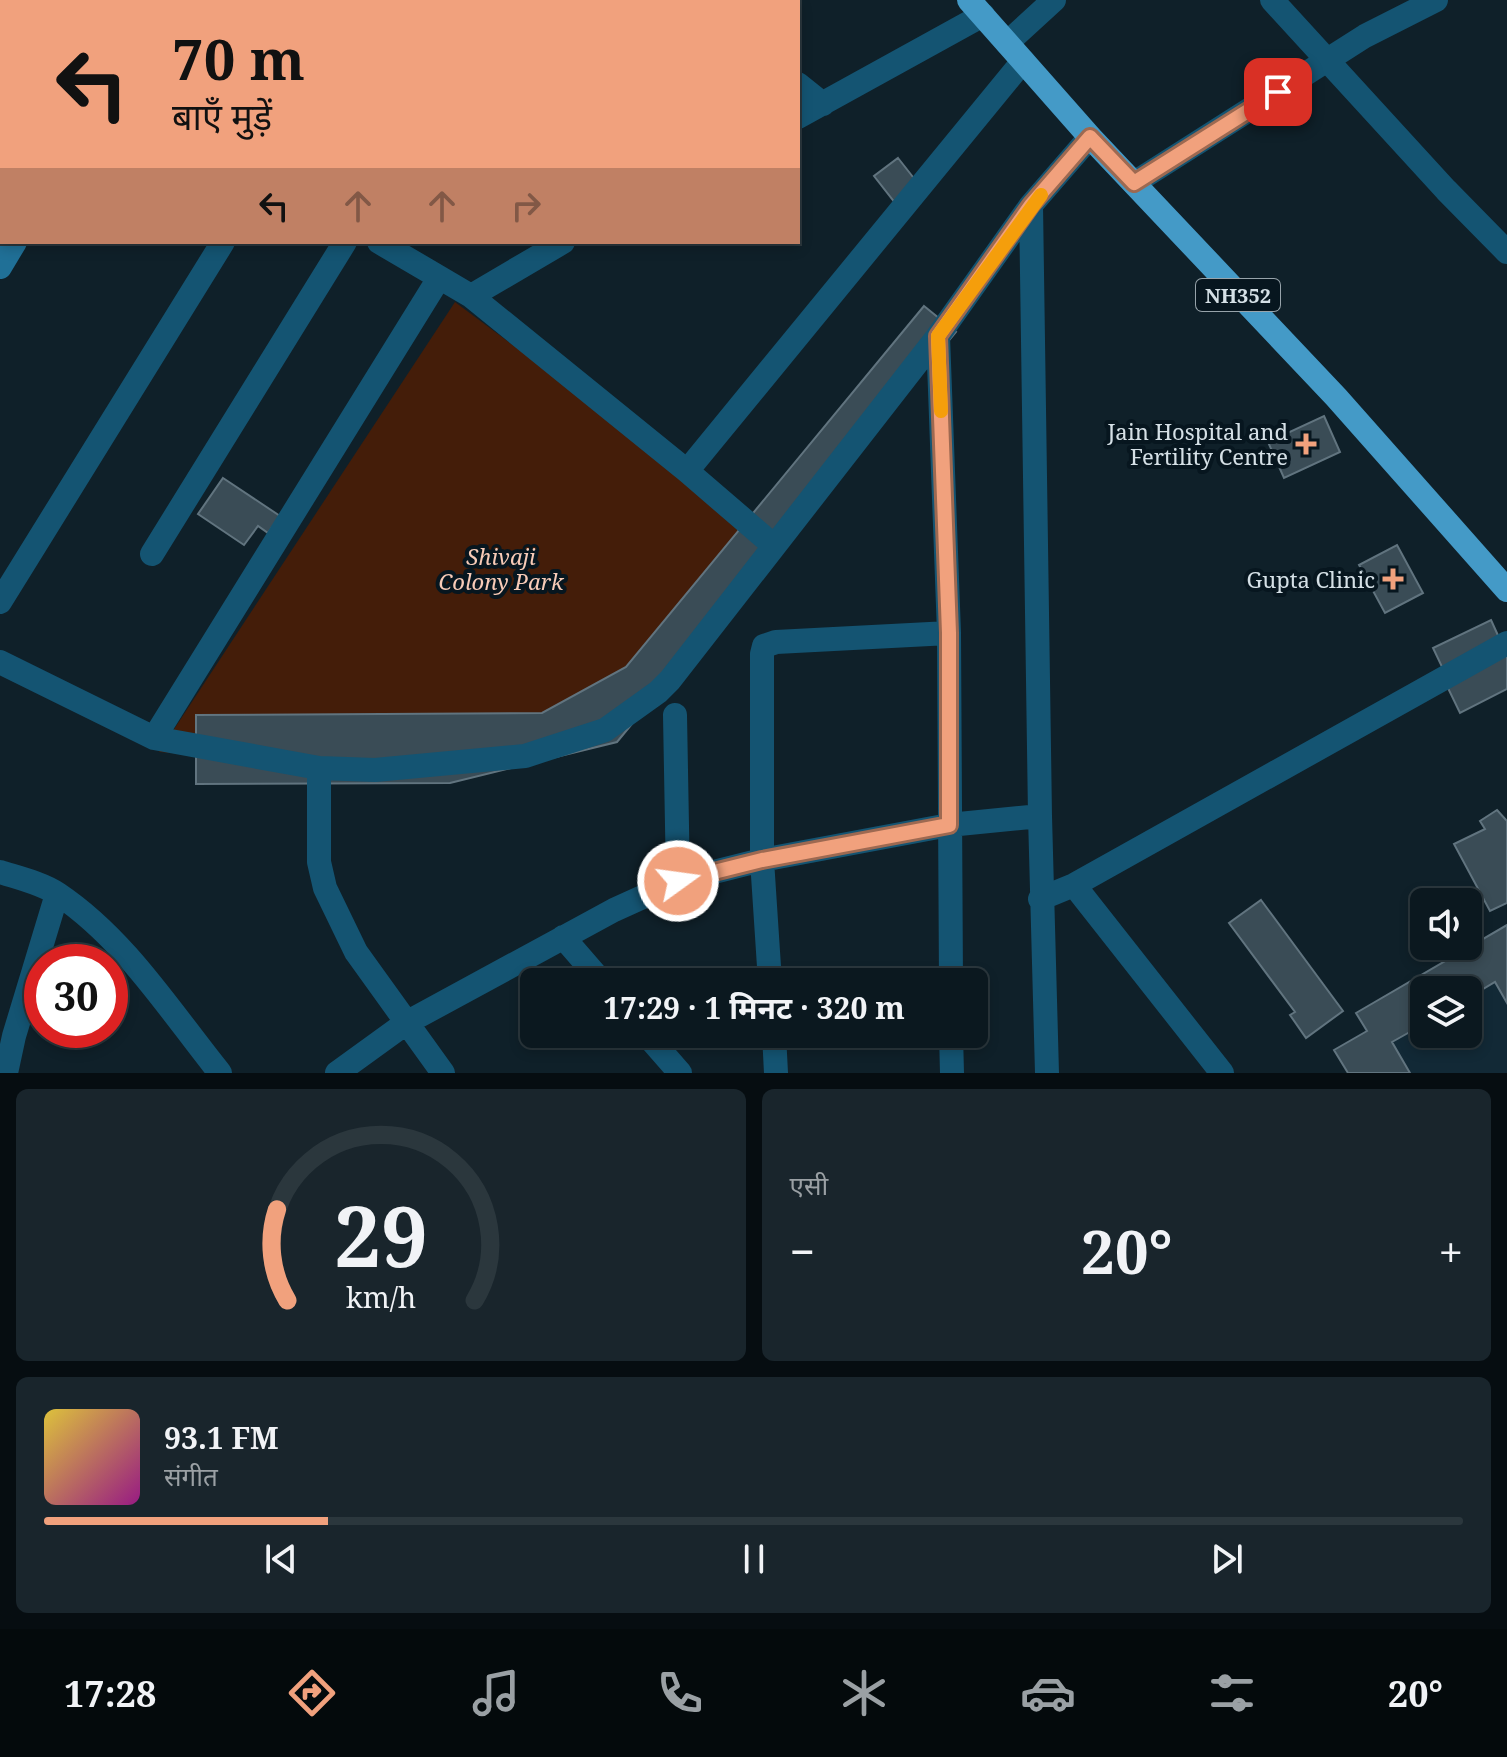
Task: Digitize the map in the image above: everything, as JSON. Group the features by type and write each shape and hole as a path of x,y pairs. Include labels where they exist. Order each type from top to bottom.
{"highway":[{"name":"NH352","path":"976,7 1090,137 1336,397 1507,590"}],"main road":[{"path":"1,265 14,244"}],"street":[{"path":"687,471 1054,0"},
{"path":"1272,0 1507,252"},
{"path":"1134,183 1365,36 1436,0"},
{"path":"800,116 976,7"},
{"path":"800,86 823,104"},
{"path":"0,662 154,738 319,768 375,770 525,756 605,730 670,680 938,336 1031,205 1090,137"},
{"path":"1031,205 1040,899 1047,1073"},
{"path":"0,602 222,244"},
{"path":"152,554 344,244"},
{"path":"382,244 471,296 773,545"},
{"path":"471,296 560,244"},
{"path":"154,738 439,278"},
{"path":"938,336 949,633 951,968"},
{"path":"769,968 762,860 764,646 776,642 949,633"},
{"path":"1040,899 1074,885 1507,643"},
{"path":"675,715 678,881"},
{"path":"319,768 319,862 325,888 356,952 443,1073"},
{"path":"337,1073 406,1023 614,910 678,881 762,860 949,825 1040,816"},
{"path":"0,872 43,886 57,894 119,946 220,1073"},
{"path":"1074,885 1218,1072"},
{"path":"6,1073 14,1036 57,894"},
{"path":"563,937 590,968"},
{"path":"658,1048 680,1073"},
{"path":"775,1048 776,1073"},
{"path":"951,1048 952,1073"}],"shaded area":[{"path":"1507,925 1507,1073 1348,1073 1334,1050 1366,1032 1356,1013 1410,982 1410,1048 1482,1048 1482,976 1419,976 1447,960 1482,960 1482,940"}],"green space":[{"name":"Shivaji Colony Park","path":"455,302 694,480 773,545 658,692 332,766 159,752"}],"building":[{"path":"898,158 920,186 896,204 874,176"},
{"path":"924,306 956,332 617,742 450,783 196,784 196,715 542,713 626,667"},
{"path":"1324,416 1340,452 1284,478 1268,442"},
{"path":"223,478 280,516 268,533 258,526 244,545 198,514"},
{"path":"1397,545 1423,593 1385,613 1359,565"},
{"path":"1491,620 1501,642 1443,669 1433,648"},
{"path":"1507,654 1507,689 1460,713 1446,684"},
{"path":"1497,810 1507,821 1507,903 1490,911 1482,896 1482,888 1478,888 1454,844 1485,829 1480,821"},
{"path":"1261,900 1343,1011 1306,1038 1290,1015 1295,1012 1229,923"},
{"path":"1507,925 1507,1003 1495,982 1482,990 1482,976 1419,976 1447,960 1482,960 1482,940"},
{"path":"1410,982 1410,1032 1392,1042 1410,1073 1348,1073 1334,1050 1367,1031 1356,1013"}],"slow traffic":[{"path":"941,411 938,336 1041,195"}],"place":[{"name":"Jain Hospital and Fertility Centre","path":"1306,444"},
{"name":"Gupta Clinic","path":"1393,579"}],"route":[{"path":"678,881 762,860 949,825 949,633 938,336 1031,205 1090,137 1134,183 1278,92"}]}
